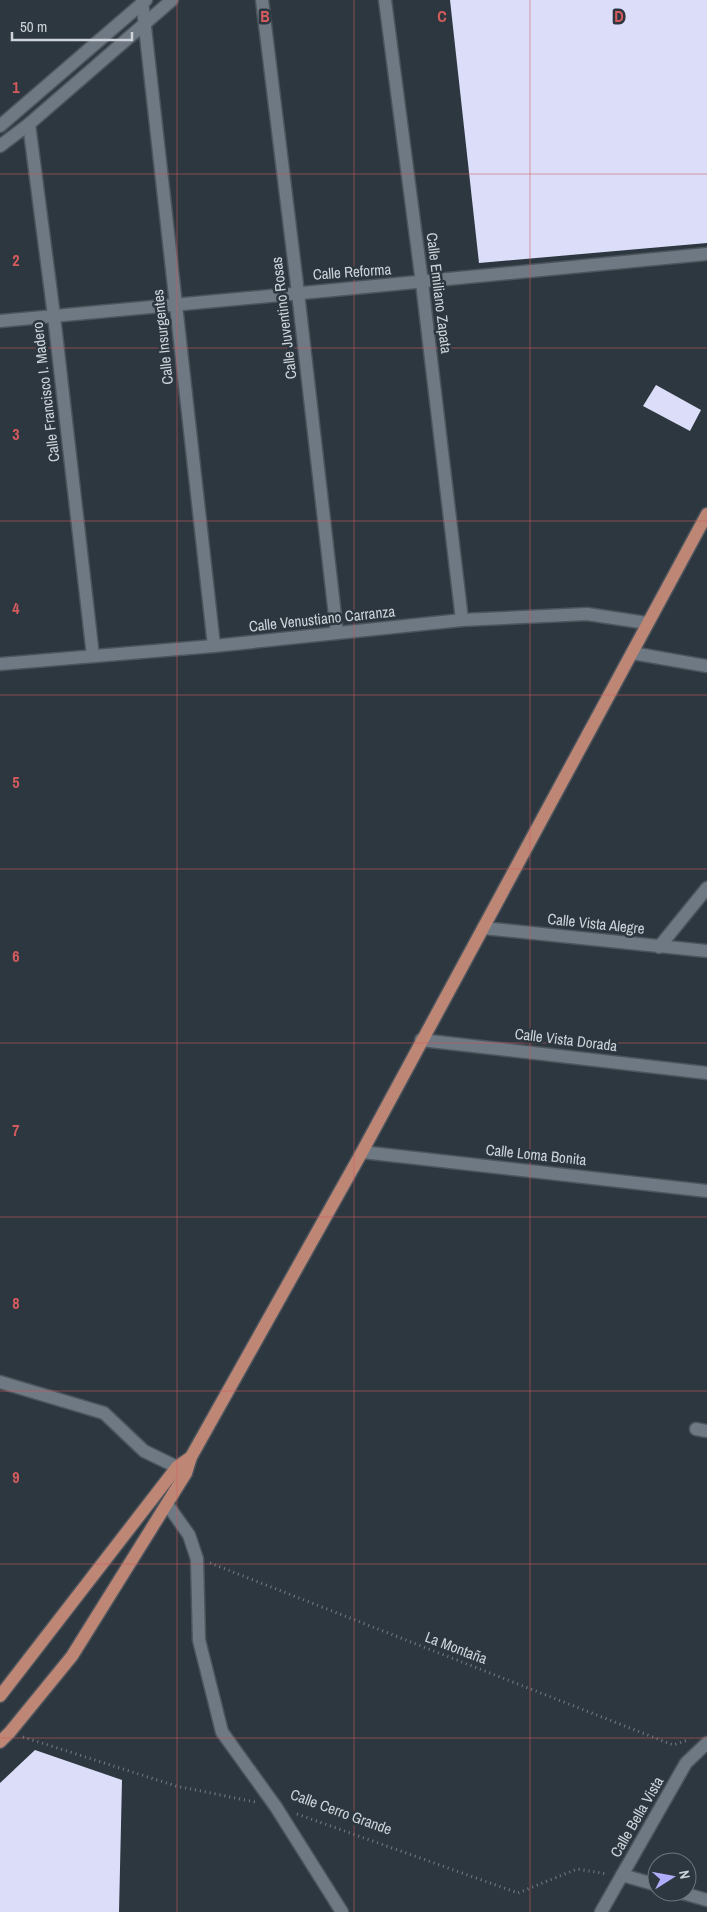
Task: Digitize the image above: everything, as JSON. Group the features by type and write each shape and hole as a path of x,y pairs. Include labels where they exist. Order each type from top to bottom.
{"main road":[{"path":"0,1696 191,1457 362,1152 707,514"},
{"path":"0,1742 72,1656 167,1504 181,1470"}],"street":[{"path":"0,146 29,124 172,0"},
{"name":"Calle Juventino Rosas","path":"262,0 337,633"},
{"name":"Calle Emiliano Zapata","path":"385,0 422,283 462,620"},
{"path":"0,126 144,1"},
{"name":"Calle Insurgentes","path":"144,1 214,646"},
{"name":"Calle Francisco I. Madero","path":"29,124 54,316 93,656"},
{"name":"Calle Reforma","path":"0,321 422,283 707,254"},
{"name":"Calle Venustiano Carranza","path":"0,664 214,646 462,620 587,614 648,623"},
{"path":"632,653 707,666"},
{"path":"659,947 707,888"},
{"name":"Calle Vista Alegre","path":"482,928 707,951"},
{"name":"Calle Vista Dorada","path":"422,1040 707,1072"},
{"name":"Calle Loma Bonita","path":"362,1152 707,1191"},
{"path":"0,1382 104,1413 144,1451 181,1470"},
{"path":"167,1504 189,1534 197,1558 199,1640 222,1732 276,1807 342,1912"},
{"name":"Calle Bella Vista","path":"601,1912 686,1763 707,1743"},
{"path":"622,1875 647,1882"}],"path":[{"name":"La Montaña","path":"197,1558 673,1745 690,1740"},
{"name":"Calle Cerro Grande","path":"10,1732 176,1786 276,1807 518,1893 577,1869 598,1874 622,1875"}],"building":[{"path":"450,0 707,0 707,243 479,263"},
{"path":"656,385 701,410 690,431 643,406"},
{"path":"35,1750 122,1780 119,1912 0,1912 0,1783"}]}
